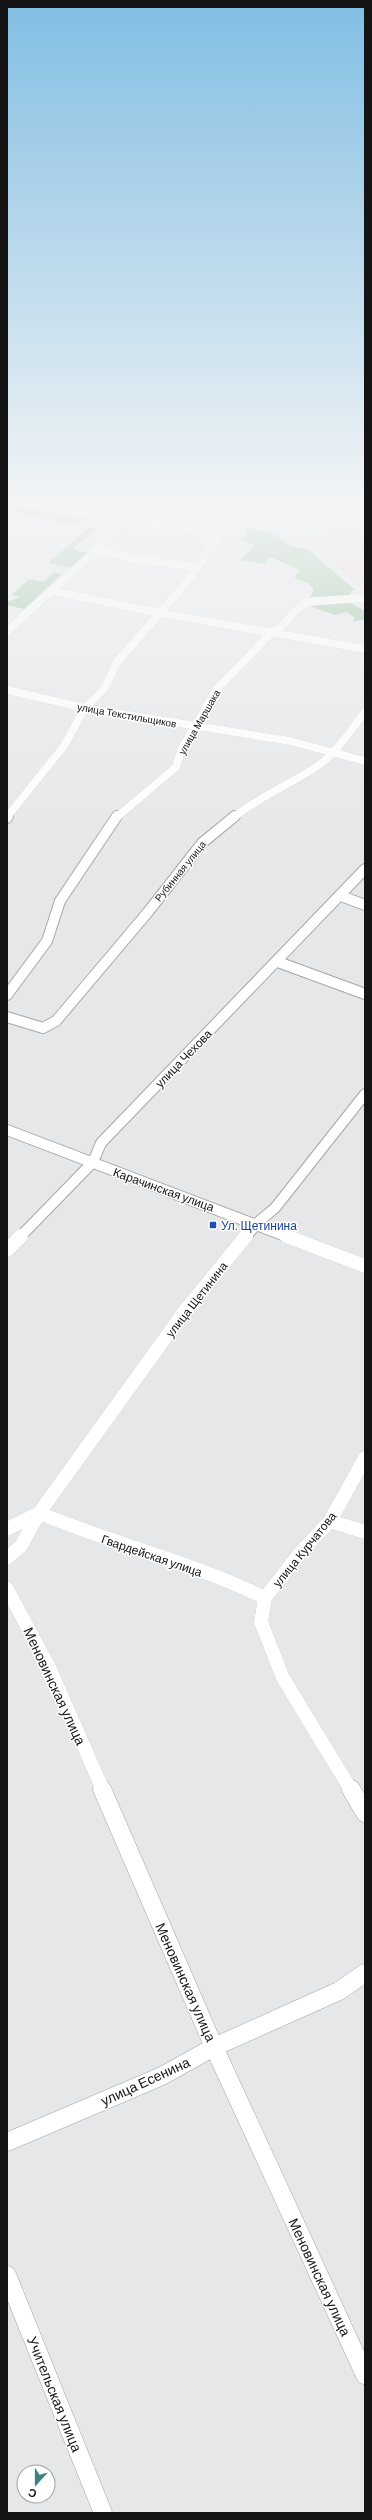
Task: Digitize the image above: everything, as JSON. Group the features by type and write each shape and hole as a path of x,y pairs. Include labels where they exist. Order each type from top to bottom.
{"street":[{"path":"7,631 23,617"},
{"path":"7,818 64,746 72,728 85,708 104,689 117,662 157,617"},
{"path":"179,617 271,634 365,649"},
{"name":"улица Маршака","path":"7,995 46,941 60,901 119,814 176,767 182,748 216,690 271,634 279,630 290,617"},
{"name":"улица Текстильщиков","path":"7,690 85,708 194,727 290,741 365,761"},
{"name":"Рубинная улица","path":"7,1017 43,1028 56,1021 148,912 202,843 243,810 289,781 316,767 332,753 365,712"},
{"name":"улица Чехова","path":"7,1250 93,1162 100,1143 278,962 365,869"},
{"path":"341,896 365,905"},
{"path":"278,962 365,994"},
{"name":"улица Щетинина","path":"7,1558 22,1546 39,1513 184,1312 257,1223 275,1208 365,1094"},
{"name":"Карачинская улица","path":"7,1130 257,1223 365,1266"},
{"name":"улица Курчатова","path":"265,1598 300,1553 330,1521 365,1458"},
{"path":"7,1529 39,1513"},
{"name":"Гвардейская улица","path":"39,1513 84,1532 239,1585 265,1598"},
{"path":"330,1521 365,1532"},
{"name":"Меновинская улица","path":"7,1589 49,1667 214,2047 365,2375"},
{"path":"265,1598 261,1622 283,1678 365,1813"},
{"name":"улица Есенина","path":"7,2142 162,2076 214,2047 339,1991 365,1972"},
{"name":"Учительская улица","path":"7,2275 102,2513"}],"green space":[{"path":"354,617 365,617 365,619 353,622"}],"place":[{"name":"Ул. Щетинина","path":"213,1225"}]}
